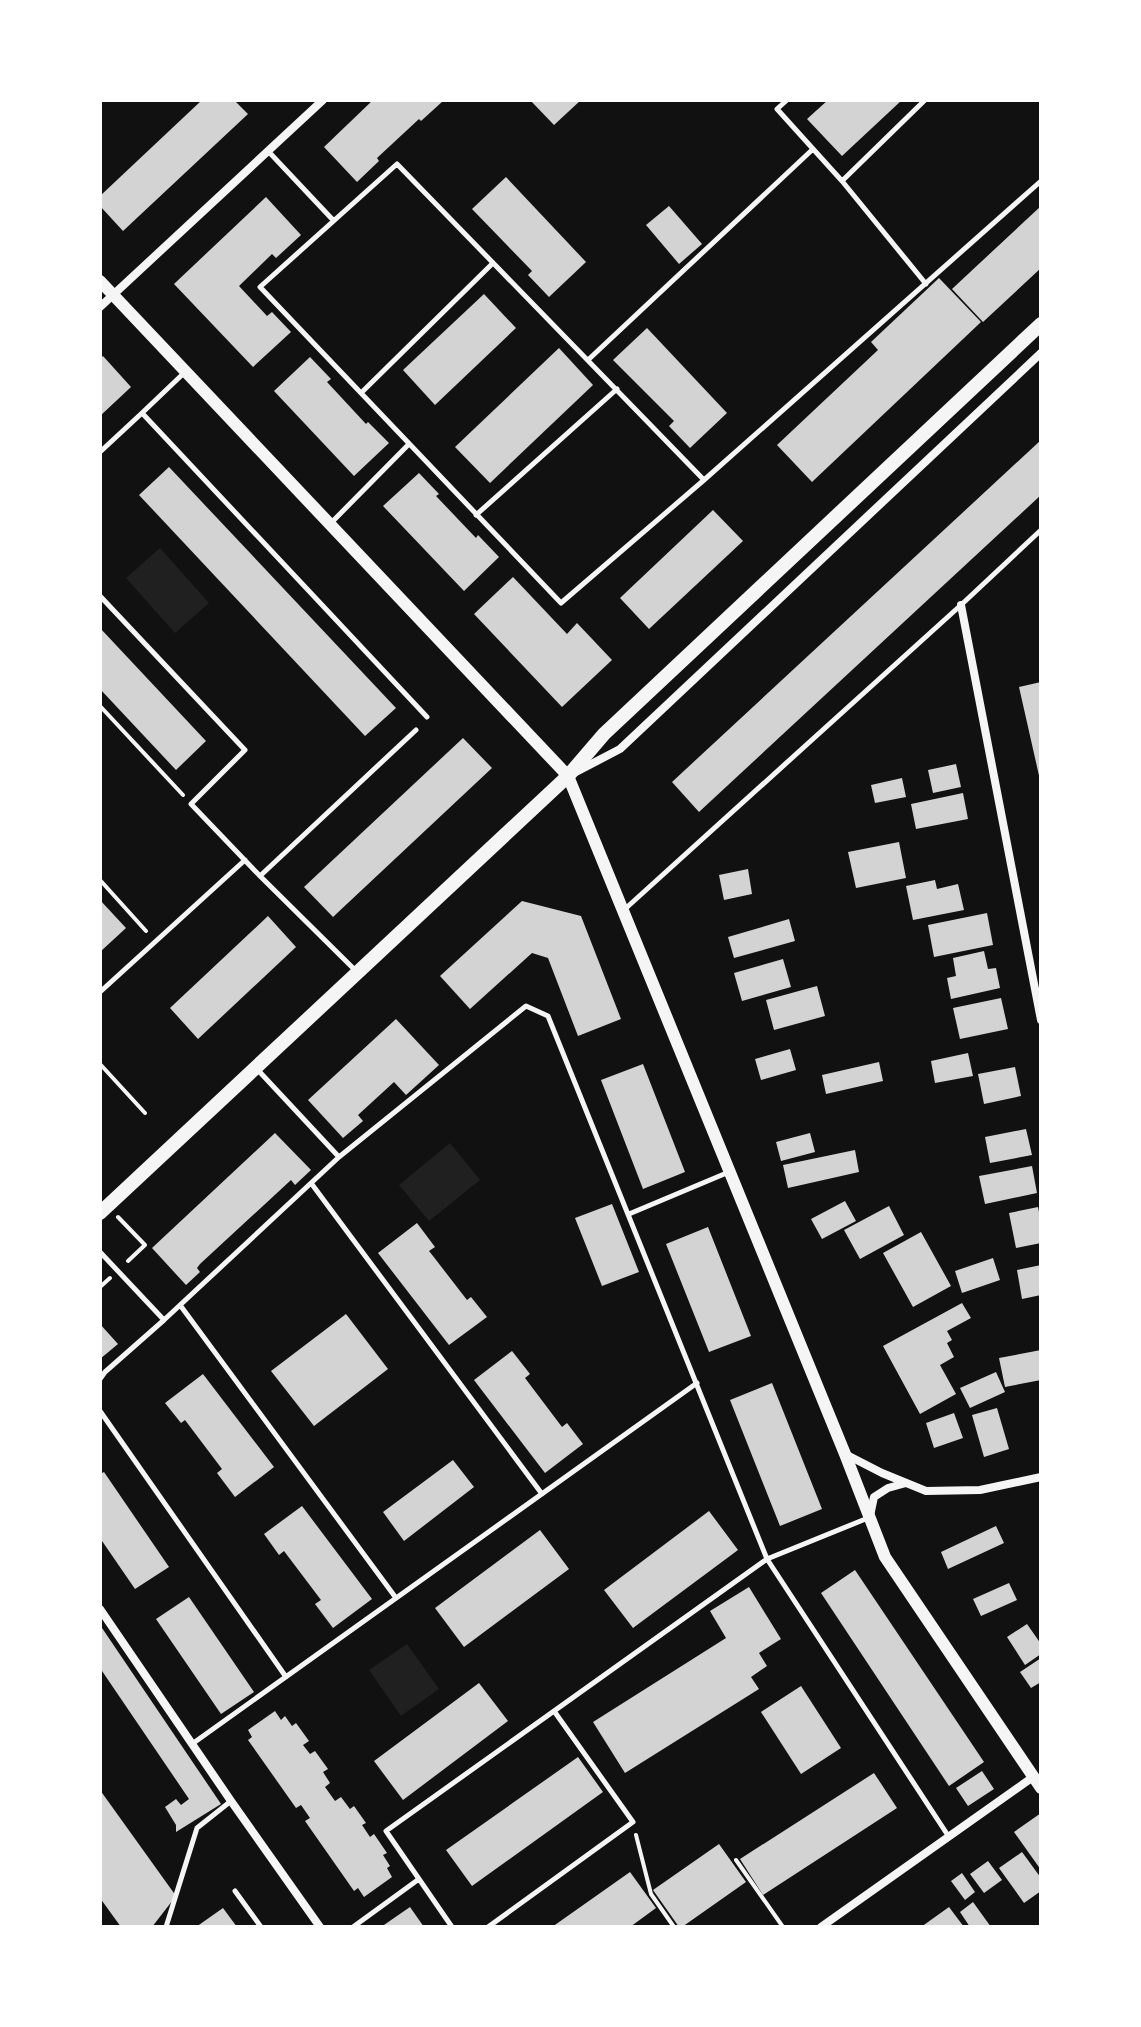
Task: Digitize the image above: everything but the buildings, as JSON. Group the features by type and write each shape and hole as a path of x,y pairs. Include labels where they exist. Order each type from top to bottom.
{"main road":[{"path":"104,1209 568,776 604,734 1041,324"}],"street":[{"path":"100,307 323,100"},
{"path":"100,281 568,776 885,1557 1037,1783 949,1837 821,1927"},
{"path":"568,776 620,749 1041,353"},
{"path":"961,605 1041,1020"},
{"path":"845,1454 926,1491 980,1490 1041,1477"},
{"path":"869,1517 874,1497 888,1488 906,1483"},
{"path":"100,1609 320,1927"}],"lane":[{"path":"787,100 777,109 842,181 926,284"},
{"path":"842,181 925,100"},
{"path":"588,360 813,149"},
{"path":"268,151 333,220"},
{"path":"704,480 397,164 260,287 561,603 704,480 1041,181"},
{"path":"361,393 493,263"},
{"path":"100,452 186,372"},
{"path":"476,515 617,389"},
{"path":"142,413 427,717"},
{"path":"330,524 409,444"},
{"path":"623,911 1041,530"},
{"path":"100,596 245,750 191,804 357,972"},
{"path":"260,876 416,730"},
{"path":"100,992 245,860"},
{"path":"100,1379 339,1157 526,1006 548,1016 767,1559 949,1837"},
{"path":"255,1067 339,1157"},
{"path":"629,1214 730,1172"},
{"path":"311,1183 542,1494"},
{"path":"100,1252 164,1320"},
{"path":"180,1305 396,1598"},
{"path":"191,1744 697,1383"},
{"path":"100,1411 286,1677"},
{"path":"452,1927 386,1831 767,1559 869,1517"},
{"path":"488,1927 633,1822 554,1711"},
{"path":"166,1927 197,1828 231,1801"},
{"path":"353,1927 419,1879"},
{"path":"235,1891 261,1927"}],"path":[{"path":"100,706 191,804"},
{"path":"100,880 156,941"},
{"path":"100,1064 145,1113"},
{"path":"104,1209 145,1245 118,1271"},
{"path":"633,1822 651,1894 674,1927"},
{"path":"736,1860 783,1927"}],"shaded area":[{"path":"160,548 209,603 175,633 126,578"},
{"path":"450,1143 480,1180 429,1221 399,1185"},
{"path":"407,1644 439,1689 401,1716 369,1670"}]}
